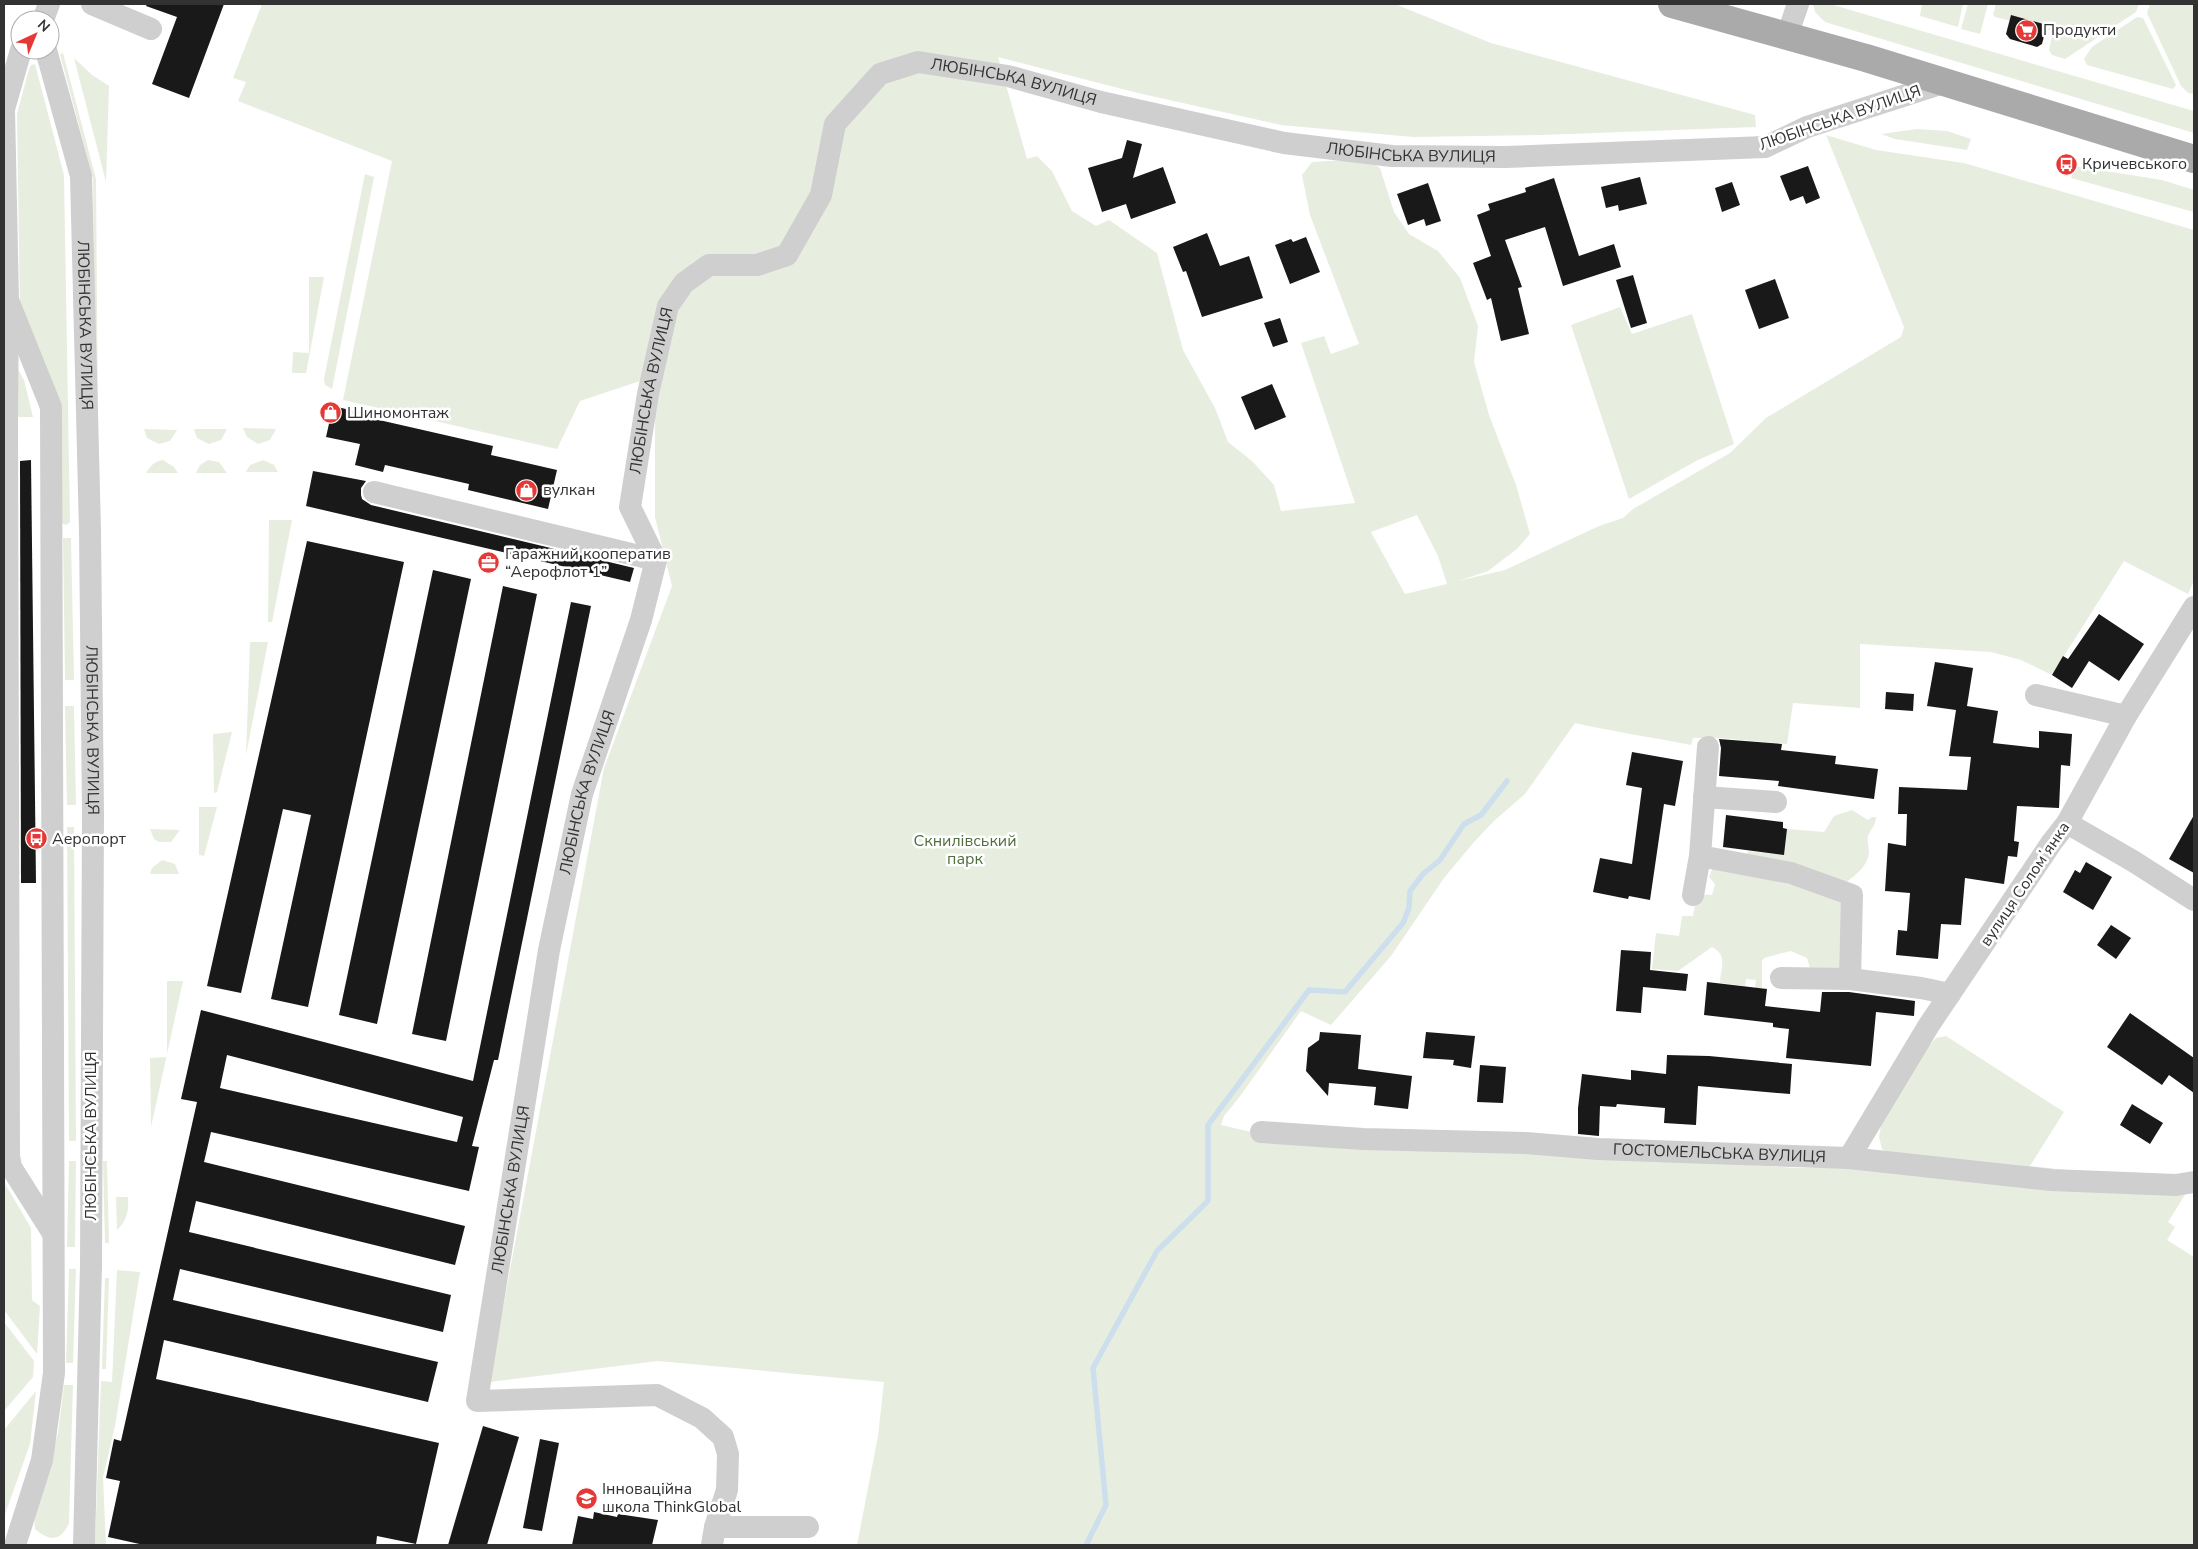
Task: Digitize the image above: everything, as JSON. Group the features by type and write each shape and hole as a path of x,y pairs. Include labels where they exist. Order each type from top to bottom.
{"main road":[{"name":"ЛЮБІНСЬКА ВУЛИЦЯ","path":"1672,4 1943,82 2194,159"}],"street":[{"path":"92,4 151,29"},
{"path":"1787,36 1798,4"},
{"path":"13,60 4,108 8,300 5,418 9,1156 12,1167 52,1232"},
{"name":"ЛЮБІНСЬКА ВУЛИЦЯ","path":"49,60 81,176 89,502 93,814 91,1264 81,1542"},
{"name":"ЛЮБІНСЬКА ВУЛИЦЯ","path":"714,1536 727,1490 728,1454 723,1437 702,1418 657,1395 477,1401 548,950 582,794 641,620 656,560 630,507 648,394 668,306 684,283 709,265 757,265 787,255 821,195 835,124 880,74 918,62 1008,76 1100,102 1284,143 1392,156 1497,157 1765,147 1806,127 1943,82"},
{"path":"8,300 51,407 52,1232 54,1374 42,1460 21,1543"},
{"path":"374,492 656,560"},
{"name":"вулиця Соломʼянка","path":"1849,1158 1950,994 2052,842 2067,824 2126,716 2194,607"},
{"path":"2036,695 2126,716"},
{"path":"1693,895 1700,856 1708,747"},
{"path":"1704,797 1776,802"},
{"path":"2067,824 2133,861 2194,900"},
{"path":"1700,856 1791,873 1852,895 1850,979"},
{"path":"1781,978 1850,979 1921,988 1950,994"},
{"name":"ГОСТОМЕЛЬСЬКА ВУЛИЦЯ","path":"1261,1132 1363,1139 1526,1143 1598,1149 1849,1158 2051,1180 2185,1183"},
{"path":"714,1536 808,1527"}],"green space":[{"name":"Скнилівський парк","path":"262,4 1395,4 1491,43 1755,115 1756,127 1542,135 1413,137 1281,125 1138,93 998,57 1027,159 1037,156 1052,171 1072,211 1096,226 1109,220 1157,253 1183,350 1215,408 1228,442 1252,461 1274,485 1281,511 1355,503 1301,343 1324,336 1331,354 1359,344 1310,215 1302,175 1312,162 1366,159 1380,168 1394,212 1409,234 1438,251 1460,278 1478,326 1474,362 1489,415 1516,485 1530,534 1517,549 1488,571 1458,581 1505,570 1599,526 1623,518 1633,509 1730,453 1766,418 1901,337 1904,327 1826,135 1876,150 1964,163 2194,230 2194,580 2188,594 2124,561 2052,675 2021,660 1991,652 1860,644 1860,708 1793,703 1787,744 1719,738 1693,738 1691,745 1575,723 1525,794 1495,820 1474,842 1444,878 1391,956 1331,1025 1301,1011 1224,1116 1221,1125 1256,1133 1797,1168 1889,1168 2188,1190 2168,1222 2175,1227 2167,1240 2194,1257 2194,1545 857,1545 878,1436 884,1382 658,1361 489,1382 604,768 672,586 655,517 655,376 580,401 557,449 343,400 392,161 238,101 246,82 233,78","holes":["1417,515 1438,556 1447,584 1405,594 1371,532"]},
{"path":"1813,4 1830,4 2194,111 2194,133 1825,22 1815,12"},
{"path":"1922,4 1963,4 1958,27 1920,16"},
{"path":"1968,4 1988,4 1980,34 1961,29"},
{"path":"1996,4 2139,4 2136,12 2065,59 2052,55 2049,50 2053,31 1995,17 1993,14"},
{"path":"2150,4 2194,4 2194,94 2188,93 2181,86 2147,13"},
{"path":"2137,17 2143,18 2176,85 2173,89 2087,65 2084,59 2092,47"},
{"path":"63,53 96,179 98,430 95,430 93,179 60,54"},
{"path":"74,58 92,75 109,86 106,182"},
{"path":"35,64 64,175 70,522 66,525 62,523 60,408 20,313 17,114 29,69 31,65"},
{"path":"1917,129 1947,131 1971,139 1967,150 1895,139 1881,134"},
{"path":"2074,166 2162,180 2194,190 2194,212 2071,178"},
{"path":"365,174 374,177 332,389 325,385 324,379"},
{"path":"309,277 324,277 306,373 292,373 293,352 309,353"},
{"path":"1620,307 1632,334 1692,314 1734,444 1696,461 1629,499 1571,325"},
{"path":"16,366 24,380 33,417 16,417"},
{"path":"243,428 276,429 270,440 258,444 247,437"},
{"path":"144,429 177,430 170,441 159,444 147,438"},
{"path":"194,429 227,429 221,440 209,444 197,438"},
{"path":"163,460 174,467 178,473 146,473 153,464"},
{"path":"208,460 219,462 227,473 196,473 200,465"},
{"path":"263,460 274,465 278,472 246,472 250,465"},
{"path":"269,520 292,520 272,622 268,622"},
{"path":"63,538 71,538 74,680 65,680"},
{"path":"250,642 268,642 246,755"},
{"path":"65,706 74,706 76,805 67,805"},
{"path":"232,732 217,792 214,793 213,734"},
{"path":"199,807 217,807 204,856 199,855"},
{"path":"1852,810 1868,820 1876,817 1876,820 1868,836 1869,852 1866,862 1845,883 1840,969 1811,972 1807,958 1791,951 1764,958 1762,961 1762,988 1755,988 1756,980 1746,979 1745,986 1720,983 1722,959 1720,954 1712,947 1678,971 1652,969 1656,933 1679,936 1682,916 1693,916 1700,894 1712,895 1715,884 1709,877 1716,860 1736,866 1749,851 1784,855 1787,829 1824,832 1834,816"},
{"path":"67,827 74,827 76,1141 69,1141"},
{"path":"150,829 180,830 171,842 159,842 154,839"},
{"path":"162,860 175,864 179,874 150,874 152,868"},
{"path":"167,981 183,981 167,1054"},
{"path":"1946,1036 2064,1112 2030,1166 2076,1171 1896,1158 1882,1149 1879,1137 1883,1113 1926,1049 1936,1038"},
{"path":"166,1057 151,1127 150,1058"},
{"path":"69,1161 76,1161 75,1247 67,1247"},
{"path":"103,1161 107,1161 109,1243 105,1243"},
{"path":"4,1182 31,1228 32,1300 40,1306 37,1354 4,1310"},
{"path":"116,1197 128,1197 128,1211 117,1230"},
{"path":"69,1269 76,1269 73,1363 66,1363"},
{"path":"117,1270 140,1272 115,1426 103,1477 106,1545 95,1545 101,1381 112,1382"},
{"path":"105,1278 109,1278 106,1369 102,1369"},
{"path":"4,1322 34,1361 33,1377 4,1411"},
{"path":"64,1385 73,1385 69,1523 59,1536 50,1538 35,1529 34,1514 58,1433"},
{"path":"36,1391 30,1444 4,1517 4,1430"}],"building":[{"path":"147,4 224,4 189,98 152,84 177,17 146,6"},
{"name":"Продукти","path":"2011,15 2047,25 2042,44 2037,47 2010,39 2006,34"},
{"path":"1127,140 1142,144 1133,178 1163,167 1176,203 1131,219 1126,204 1102,212 1088,168 1122,158"},
{"path":"1808,166 1820,198 1806,204 1803,196 1790,201 1780,176"},
{"path":"1640,177 1647,204 1619,211 1618,205 1606,208 1601,187"},
{"path":"1554,178 1579,256 1614,244 1621,267 1563,286 1545,227 1505,240 1522,287 1518,288 1529,334 1501,341 1491,298 1487,300 1473,263 1491,256 1477,215 1490,210 1488,204 1526,192 1525,188"},
{"path":"1732,182 1740,205 1722,212 1715,188"},
{"path":"1428,183 1441,221 1426,226 1424,219 1408,225 1397,194"},
{"path":"1207,233 1220,266 1249,256 1263,298 1202,317 1186,271 1183,272 1173,247"},
{"path":"1306,237 1320,272 1290,284 1275,245 1291,239 1293,242"},
{"path":"1633,275 1647,323 1631,328 1616,280"},
{"path":"1775,279 1789,318 1759,329 1745,290"},
{"path":"1280,318 1288,342 1273,347 1264,323"},
{"path":"1272,384 1286,417 1255,430 1241,397"},
{"path":"333,406 367,414 366,417 493,446 491,455 557,470 548,509 468,490 469,484 385,465 383,472 355,465 360,444 326,437"},
{"path":"31,460 36,883 21,883 20,461"},
{"path":"313,471 366,481 361,488 361,495 362,499 371,505 634,568 630,582 306,506"},
{"path":"307,541 404,562 308,1007 271,999 311,815 283,809 241,993 207,986"},
{"path":"433,570 471,579 377,1024 339,1015"},
{"path":"503,586 537,594 446,1041 412,1034"},
{"path":"571,602 591,606 498,1060 494,1060 472,1146 479,1147 469,1191 211,1132 204,1162 465,1226 455,1265 196,1201 189,1232 451,1295 443,1332 180,1269 173,1300 438,1362 428,1402 164,1340 156,1379 439,1443 416,1544 377,1536 376,1545 144,1545 108,1537 120,1481 106,1478 114,1439 121,1441 197,1102 181,1099 201,1010 473,1081","holes":["227,1055 463,1117 457,1142 220,1088"]},
{"path":"2099,614 2144,644 2119,681 2089,661 2072,688 2052,675 2063,656 2068,659"},
{"path":"1935,662 1973,668 1967,706 1998,711 1993,743 2039,748 2039,731 2072,734 2070,766 2061,765 2059,808 2017,806 2014,841 2019,842 2017,857 2008,856 2004,884 1965,878 1961,925 1941,924 1938,959 1896,955 1898,930 1907,931 1910,893 1885,891 1888,843 1906,846 1907,814 1898,814 1899,787 1967,790 1971,757 1949,756 1956,710 1927,706"},
{"path":"1886,692 1914,694 1913,711 1885,709"},
{"path":"1719,739 1782,744 1781,750 1836,756 1835,764 1878,769 1874,799 1778,786 1779,781 1719,776 1721,748"},
{"path":"1632,752 1683,761 1675,806 1664,804 1650,900 1629,896 1628,899 1593,892 1600,858 1632,864 1642,788 1626,785"},
{"path":"1726,815 1783,822 1783,828 1787,829 1784,855 1723,847"},
{"path":"2194,815 2194,873 2169,859"},
{"path":"2086,862 2112,877 2093,910 2063,892 2075,870 2080,873"},
{"path":"2111,925 2131,938 2116,959 2097,945"},
{"path":"1621,950 1651,952 1650,970 1688,974 1686,991 1643,987 1641,1013 1616,1011"},
{"path":"1707,982 1767,989 1765,1006 1820,1012 1822,992 1849,992 1915,1001 1914,1016 1876,1012 1871,1066 1786,1058 1789,1029 1773,1027 1773,1023 1704,1015"},
{"path":"2130,1013 2194,1058 2194,1093 2169,1075 2162,1085 2107,1047"},
{"path":"1320,1032 1361,1035 1358,1069 1412,1076 1408,1109 1374,1105 1376,1087 1329,1083 1328,1096 1306,1071 1308,1048 1319,1040"},
{"path":"1426,1032 1475,1036 1471,1068 1453,1065 1454,1060 1423,1058"},
{"path":"1667,1055 1709,1056 1792,1064 1790,1094 1698,1086 1696,1125 1664,1123 1665,1108 1617,1104 1616,1107 1600,1106 1599,1136 1578,1134 1578,1108 1582,1074 1631,1080 1631,1070 1666,1074"},
{"path":"1480,1065 1506,1067 1503,1103 1477,1102"},
{"path":"2132,1104 2163,1123 2150,1144 2120,1125"},
{"path":"483,1426 519,1437 487,1545 448,1545"},
{"path":"540,1439 559,1443 542,1531 523,1528"},
{"path":"594,1512 617,1517 618,1514 658,1520 652,1545 572,1545 578,1516 593,1519"}],"waterway":[{"path":"1086,1545 1106,1505 1093,1368 1157,1251 1208,1201 1208,1125 1309,990 1345,992 1403,923 1409,908 1410,891 1423,874 1440,860 1464,824 1481,815 1507,781"}],"place":[{"name":"Продукти","path":"2027,30"},
{"name":"Кричевського","path":"2066,164"},
{"name":"Шиномонтаж","path":"331,413"},
{"name":"вулкан","path":"527,490"},
{"name":"Гаражний кооператив “Аерофлот 1”","path":"489,563"},
{"name":"Аеропорт","path":"36,839"},
{"name":"Інноваційна школа ThinkGlobal","path":"586,1498"}]}
